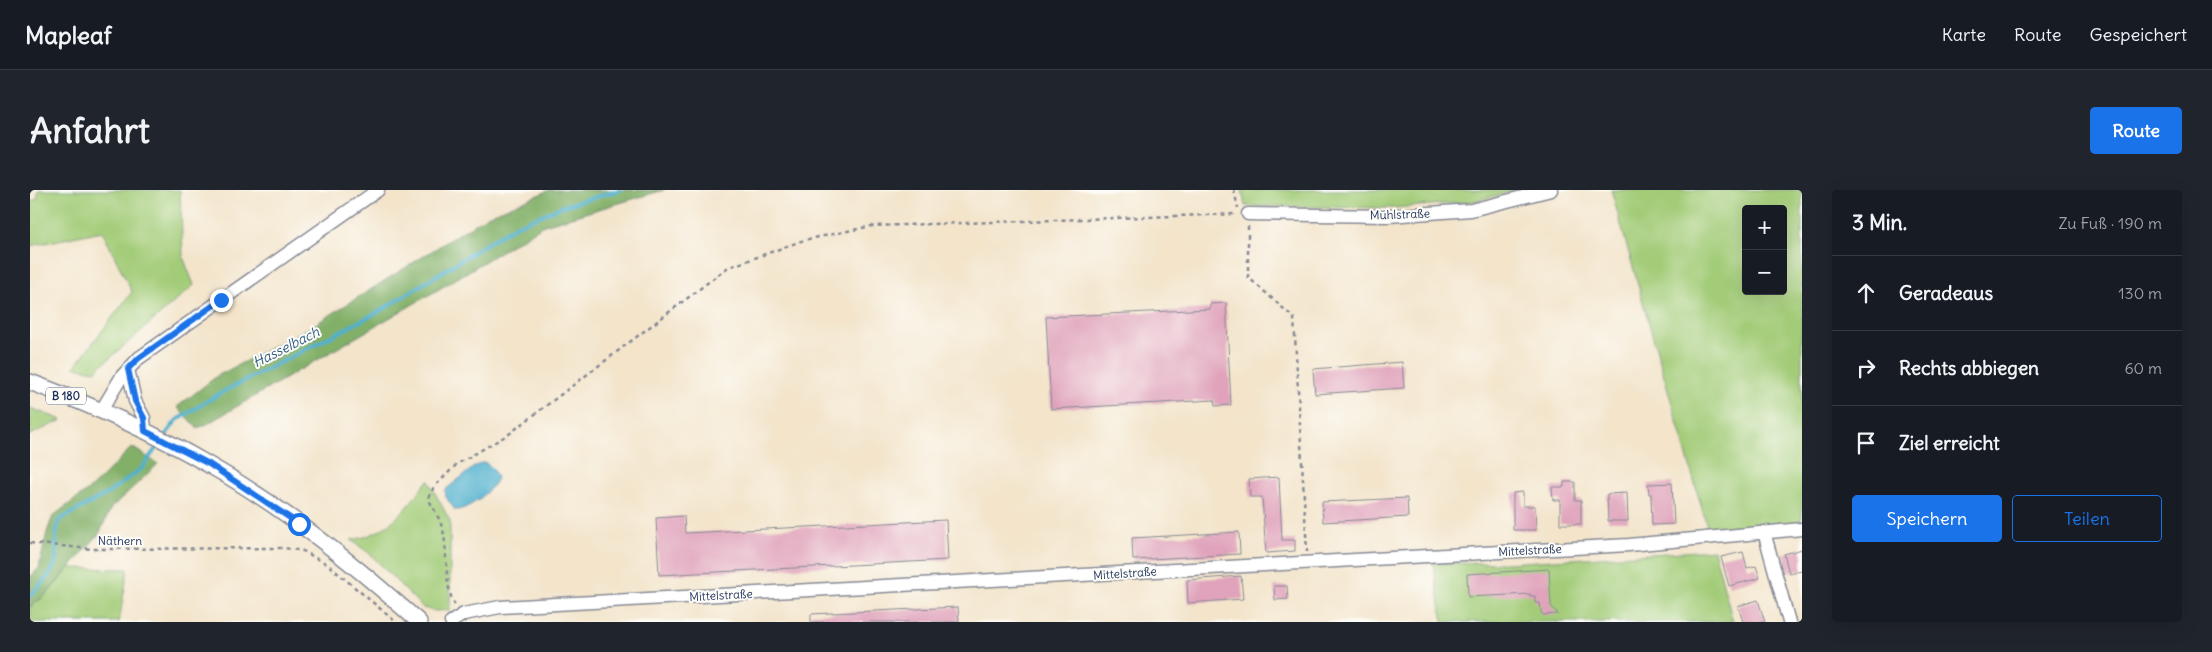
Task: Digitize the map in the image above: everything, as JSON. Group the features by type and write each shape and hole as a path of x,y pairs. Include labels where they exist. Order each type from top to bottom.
{"main road":[{"name":"B 180","path":"30,382 145,431 231,478 299,524 352,564 419,622"}],"street":[{"path":"101,411 110,394 128,369 139,358 378,190"},
{"name":"Mühlstraße","path":"1248,214 1388,216 1471,210 1551,190"},
{"path":"128,369 135,401 144,418 145,431"},
{"name":"Mittelstraße","path":"451,622 464,614 500,607 1308,561 1629,545 1802,529"},
{"path":"1764,532 1789,622"}],"path":[{"path":"464,614 453,602 442,529 428,498 434,487 457,464 509,434 727,268 804,240 872,226 1240,214 1234,190"},
{"path":"1248,214 1248,277 1294,318 1308,561"},
{"name":"Näthern","path":"30,543 67,548 130,550 284,548 303,551 327,564 396,622"}],"green space":[{"path":"38,190 180,190 183,257 194,285 95,371 74,367 132,292 102,231 30,246 30,203 38,198"},
{"path":"550,190 664,190 544,225 441,288 205,425 197,428 177,407 217,376 311,327 489,215"},
{"path":"1242,190 1520,190 1470,202 1393,208 1245,206"},
{"path":"1611,190 1802,190 1802,521 1708,530"},
{"path":"30,408 62,420 30,435"},
{"path":"132,447 158,464 111,508 99,534 47,594 30,607 30,577 39,568 47,532 53,516 92,487"},
{"path":"428,480 450,521 450,610 435,611 423,608 369,553 351,540 376,532 396,519"},
{"path":"1714,550 1733,622 1443,622 1433,563 1507,563"},
{"path":"70,568 128,569 119,622 30,622 30,607 47,594"}],"water":[{"path":"481,463 486,463 493,469 497,478 495,483 473,503 455,510 446,497 445,490"}],"building":[{"path":"1226,303 1231,405 1215,406 1214,400 1051,409 1046,317 1210,309 1210,304"},
{"path":"1402,362 1404,388 1315,394 1313,369"},
{"path":"1279,477 1282,540 1295,540 1295,551 1266,553 1262,497 1250,497 1249,479"},
{"path":"1564,482 1575,482 1575,500 1581,500 1581,524 1560,524 1560,500 1553,500 1552,487 1564,487"},
{"path":"1672,483 1674,524 1652,525 1651,494 1649,494 1648,484"},
{"path":"1523,492 1523,506 1535,506 1536,530 1513,530 1513,493"},
{"path":"1627,493 1628,521 1608,521 1607,494"},
{"path":"1407,498 1408,517 1323,522 1322,502"},
{"path":"684,516 685,533 946,520 948,560 659,575 656,518"},
{"path":"1239,532 1240,554 1133,560 1132,538"},
{"path":"1802,549 1802,570 1789,573 1784,554"},
{"path":"1743,552 1747,568 1756,566 1760,578 1729,586 1721,557"},
{"path":"1549,569 1551,606 1558,614 1543,615 1540,603 1535,603 1535,596 1530,596 1530,594 1468,597 1467,574"},
{"path":"1241,576 1243,599 1188,603 1187,580"},
{"path":"1274,586 1287,586 1288,599 1275,600"},
{"path":"1758,600 1765,622 1743,622 1738,606"},
{"path":"958,607 959,622 811,622 811,614"}],"waterway":[{"name":"Hasselbach","path":"164,437 177,420 217,395 380,311 515,226 563,206 620,190"},
{"name":"Hasselbach","path":"30,596 45,580 55,565 59,520 110,492 141,469 160,443"}],"route":[{"path":"221,300 139,358 128,369 132,393 144,418 145,431 209,464 269,502 299,524"}]}
